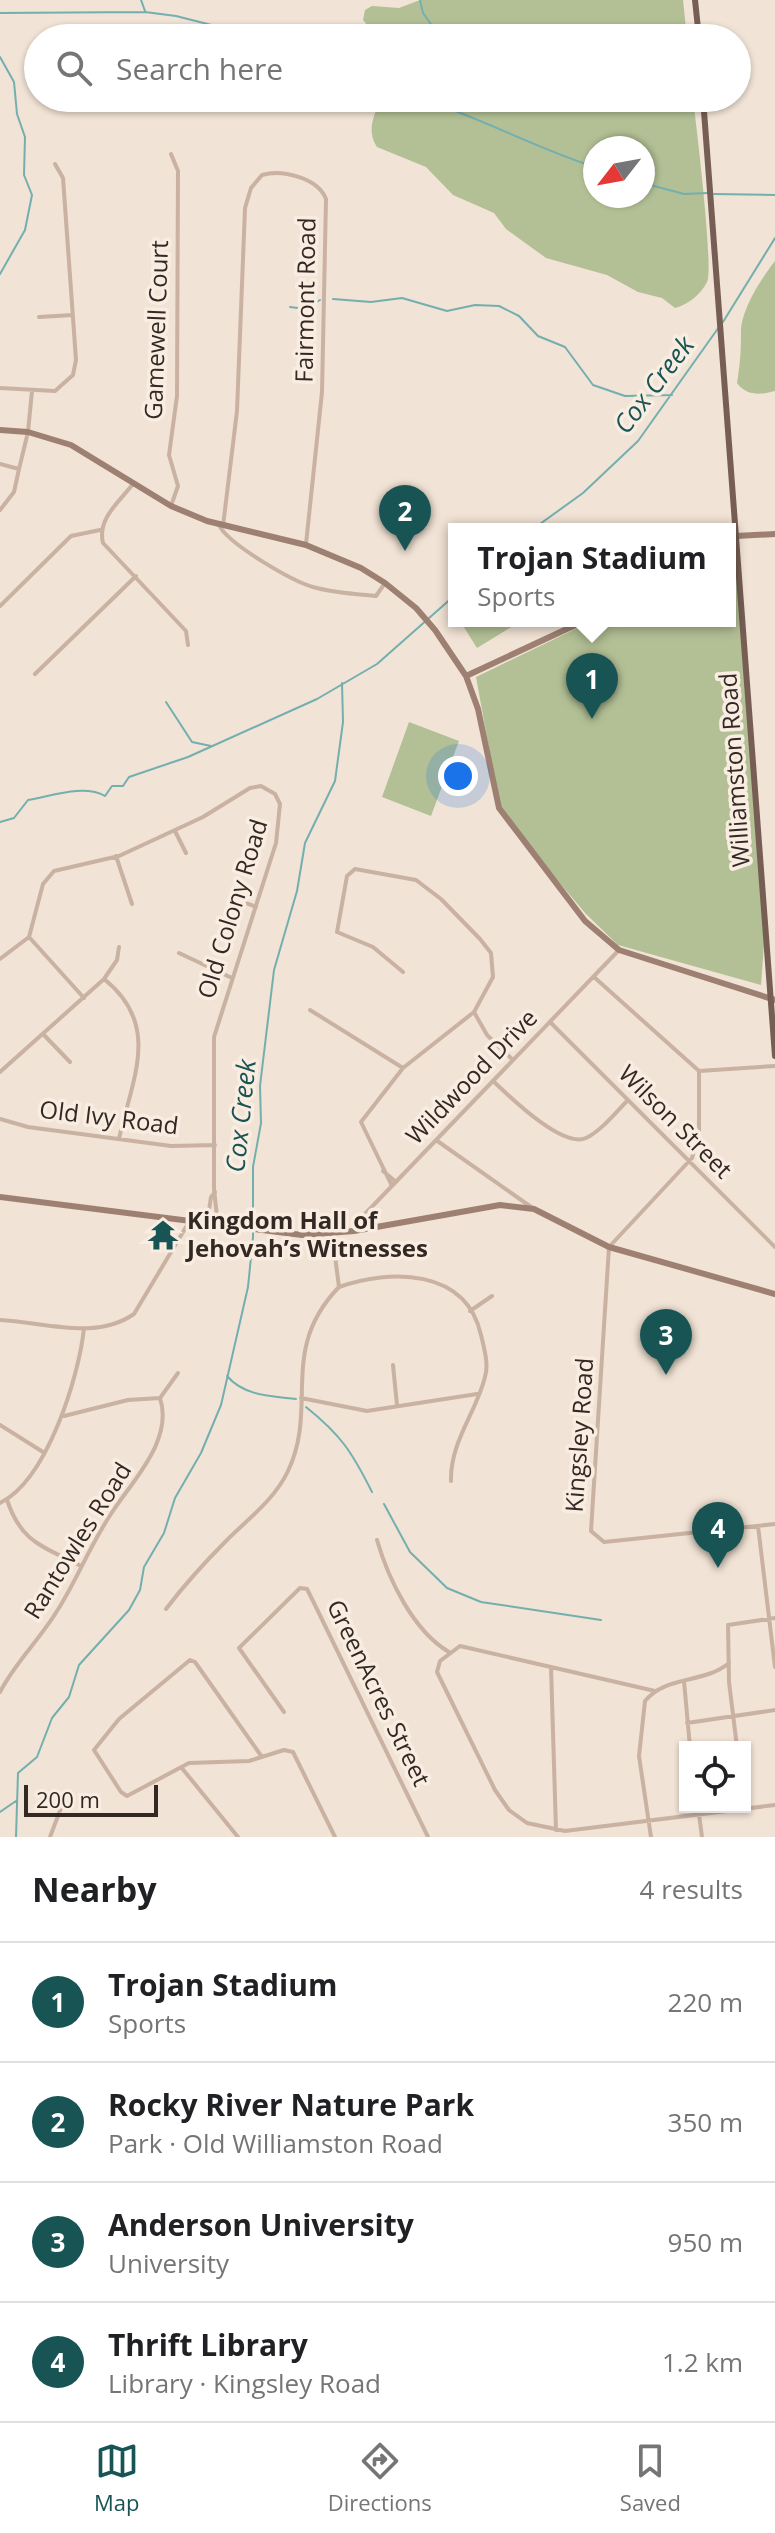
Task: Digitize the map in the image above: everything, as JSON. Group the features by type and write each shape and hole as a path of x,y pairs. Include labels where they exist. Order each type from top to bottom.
{"main road":[{"path":"695,0 698,24"},
{"name":"Williamston Road","path":"704,112 732,523"},
{"name":"Williamston Road","path":"736,573 773,999 775,1056"}],"street":[{"name":"Gamewell Court","path":"171,154 178,171 177,396 169,455 178,486 171,506"},
{"path":"0,388 55,391 73,375 76,360 63,178 55,164"},
{"name":"Fairmont Road","path":"221,525 237,411 245,208 251,188 262,175 287,174 317,185 326,199 322,392 306,545"},
{"path":"39,317 73,315"},
{"path":"0,510 14,492 28,432 32,391"},
{"path":"0,430 28,432 71,445 171,506 221,525 306,545 361,568 385,583 416,608 466,676 478,709 499,808 585,921 619,950 773,999"},
{"path":"0,464 19,469"},
{"path":"0,606 71,536 100,530 133,484"},
{"path":"221,525 229,538 282,573 314,587 376,596 385,583"},
{"path":"100,530 103,543 186,631 188,645"},
{"path":"736,538 775,534"},
{"path":"35,674 136,576"},
{"path":"466,676 571,627"},
{"name":"Old Colony Road","path":"29,937 39,895 50,874 63,867 116,856 175,831 250,788 261,786 275,794 280,804 278,829 214,1037 218,1226"},
{"path":"175,831 186,853"},
{"path":"116,856 132,904"},
{"path":"394,1184 383,1171 376,1148 361,1122 403,1068 474,1012 493,977 491,953 441,899 416,880 355,869 347,876 337,932 373,947 403,972"},
{"path":"233,898 256,907"},
{"path":"0,959 29,937 84,998"},
{"path":"0,1072 104,979 117,960 119,947"},
{"name":"Wildwood Drive","path":"354,1231 354,1225 619,950"},
{"path":"179,953 232,978"},
{"path":"594,977 699,1071 775,1066"},
{"path":"104,979 126,1000 141,1037 119,1139"},
{"path":"310,1010 403,1068"},
{"path":"474,1012 487,1035 513,1060"},
{"name":"Wilson Street","path":"550,1022 775,1247"},
{"path":"43,1034 70,1062"},
{"path":"609,1247 689,1161 699,1132 699,1071"},
{"path":"493,1081 520,1106 569,1139 588,1137 628,1100"},
{"name":"Old Ivy Road","path":"0,1119 12,1125 171,1146 215,1145"},
{"path":"436,1140 534,1209 609,1247 775,1294"},
{"name":"Old Colony Road","path":"207,1225 211,1197 215,1192"},
{"path":"0,1197 247,1230 332,1233 500,1205 534,1209"},
{"path":"0,1320 84,1328 105,1327 134,1314 189,1222"},
{"path":"332,1233 339,1287"},
{"name":"Kingsley Road","path":"609,1247 591,1531 594,1537 604,1542 775,1524"},
{"path":"166,1609 192,1576 276,1491 286,1475 295,1456 306,1336 325,1302 339,1287 368,1278 408,1274 442,1285 461,1299 479,1326 485,1355 485,1377 452,1455 451,1481"},
{"path":"470,1311 492,1296"},
{"path":"0,1503 7,1500 43,1452 63,1416 81,1354 84,1328"},
{"path":"393,1365 397,1405"},
{"path":"63,1416 128,1400 160,1398 178,1373"},
{"path":"301,1398 356,1411 477,1394"},
{"name":"Rantowles Road","path":"0,1692 56,1613 111,1513 145,1469 157,1438 162,1414 160,1398"},
{"path":"0,1425 43,1452"},
{"path":"7,1500 15,1524 24,1535 81,1566"},
{"path":"758,1526 772,1618 775,1667"},
{"path":"377,1540 411,1612 438,1646 449,1652"},
{"name":"GreenAcres Street","path":"284,1712 239,1648 300,1588 307,1589 428,1837"},
{"path":"736,1741 728,1625 772,1618"},
{"path":"655,1691 460,1646 440,1661 439,1680 495,1790 509,1810 527,1823 556,1830 707,1813"},
{"path":"262,1757 195,1662 190,1660 119,1719 94,1750 127,1796 189,1763 249,1761 262,1757 284,1750 293,1752 335,1837"},
{"path":"651,1837 639,1740 645,1701 655,1691 684,1681 703,1679 729,1663"},
{"path":"551,1667 556,1830"},
{"path":"684,1681 689,1741"},
{"path":"687,1723 775,1710"},
{"path":"181,1767 238,1837"},
{"path":"50,1837 64,1800"},
{"path":"751,1807 775,1805"},
{"path":"699,1814 702,1837"}],"green space":[{"path":"420,0 683,0 686,24 366,24 363,20 365,10 372,6 399,8"},
{"path":"376,112 695,112 706,225 707,282 694,298 675,308 662,298 638,292 607,275 546,258 506,229 494,213 453,195 426,167 377,147 372,129"},
{"path":"775,261 775,391 754,393 737,383 742,325 752,296"},
{"path":"736,536 765,931 761,985 618,945 586,914 520,836 499,803 476,677 580,627 736,627"},
{"path":"464,627 511,627 477,648"},
{"path":"409,722 459,741 431,816 382,797"}],"waterway":[{"path":"141,0 145,11"},
{"path":"420,0 423,13 431,24"},
{"path":"0,13 145,12 208,24"},
{"path":"0,57 14,82 17,114 25,137 24,175 32,195 25,230 0,274"},
{"path":"458,112 583,163"},
{"path":"655,186 684,194 708,193"},
{"path":"714,194 775,195"},
{"name":"Cox Creek","path":"723,322 775,238"},
{"path":"333,299 371,302 402,298 447,311 475,305 499,306 519,316 538,336 565,347 593,385 625,396 672,395"},
{"path":"290,307 305,309 320,300"},
{"name":"Cox Creek","path":"541,523 583,493 638,441 719,327"},
{"path":"0,822 14,818 28,800 78,791 105,796 112,786 123,786 129,777 188,757 317,699 377,664 448,601"},
{"name":"Cox Creek","path":"16,1837 18,1773 37,1757 52,1718 69,1697 79,1665 129,1610 140,1590 144,1567 164,1533 175,1498 201,1453 221,1405 248,1287 253,1237 253,1167 261,1123 260,1086 274,970 297,891 305,843 335,781 343,722 342,683"},
{"path":"166,702 192,742 211,746"},
{"path":"227,1376 241,1388 268,1396 296,1399"},
{"path":"306,1407 345,1445 372,1492"},
{"path":"384,1504 410,1552 447,1588 481,1602 601,1620"},
{"path":"0,1812 16,1801"}],"place":[{"name":"Rocky River Nature Park","path":"405,551"},
{"name":"Trojan Stadium","path":"592,719"},
{"name":"Kingdom Hall of Jehovah’s Witnesses","path":"163,1235"},
{"name":"Anderson University","path":"666,1375"},
{"name":"Thrift Library","path":"718,1568"}]}
